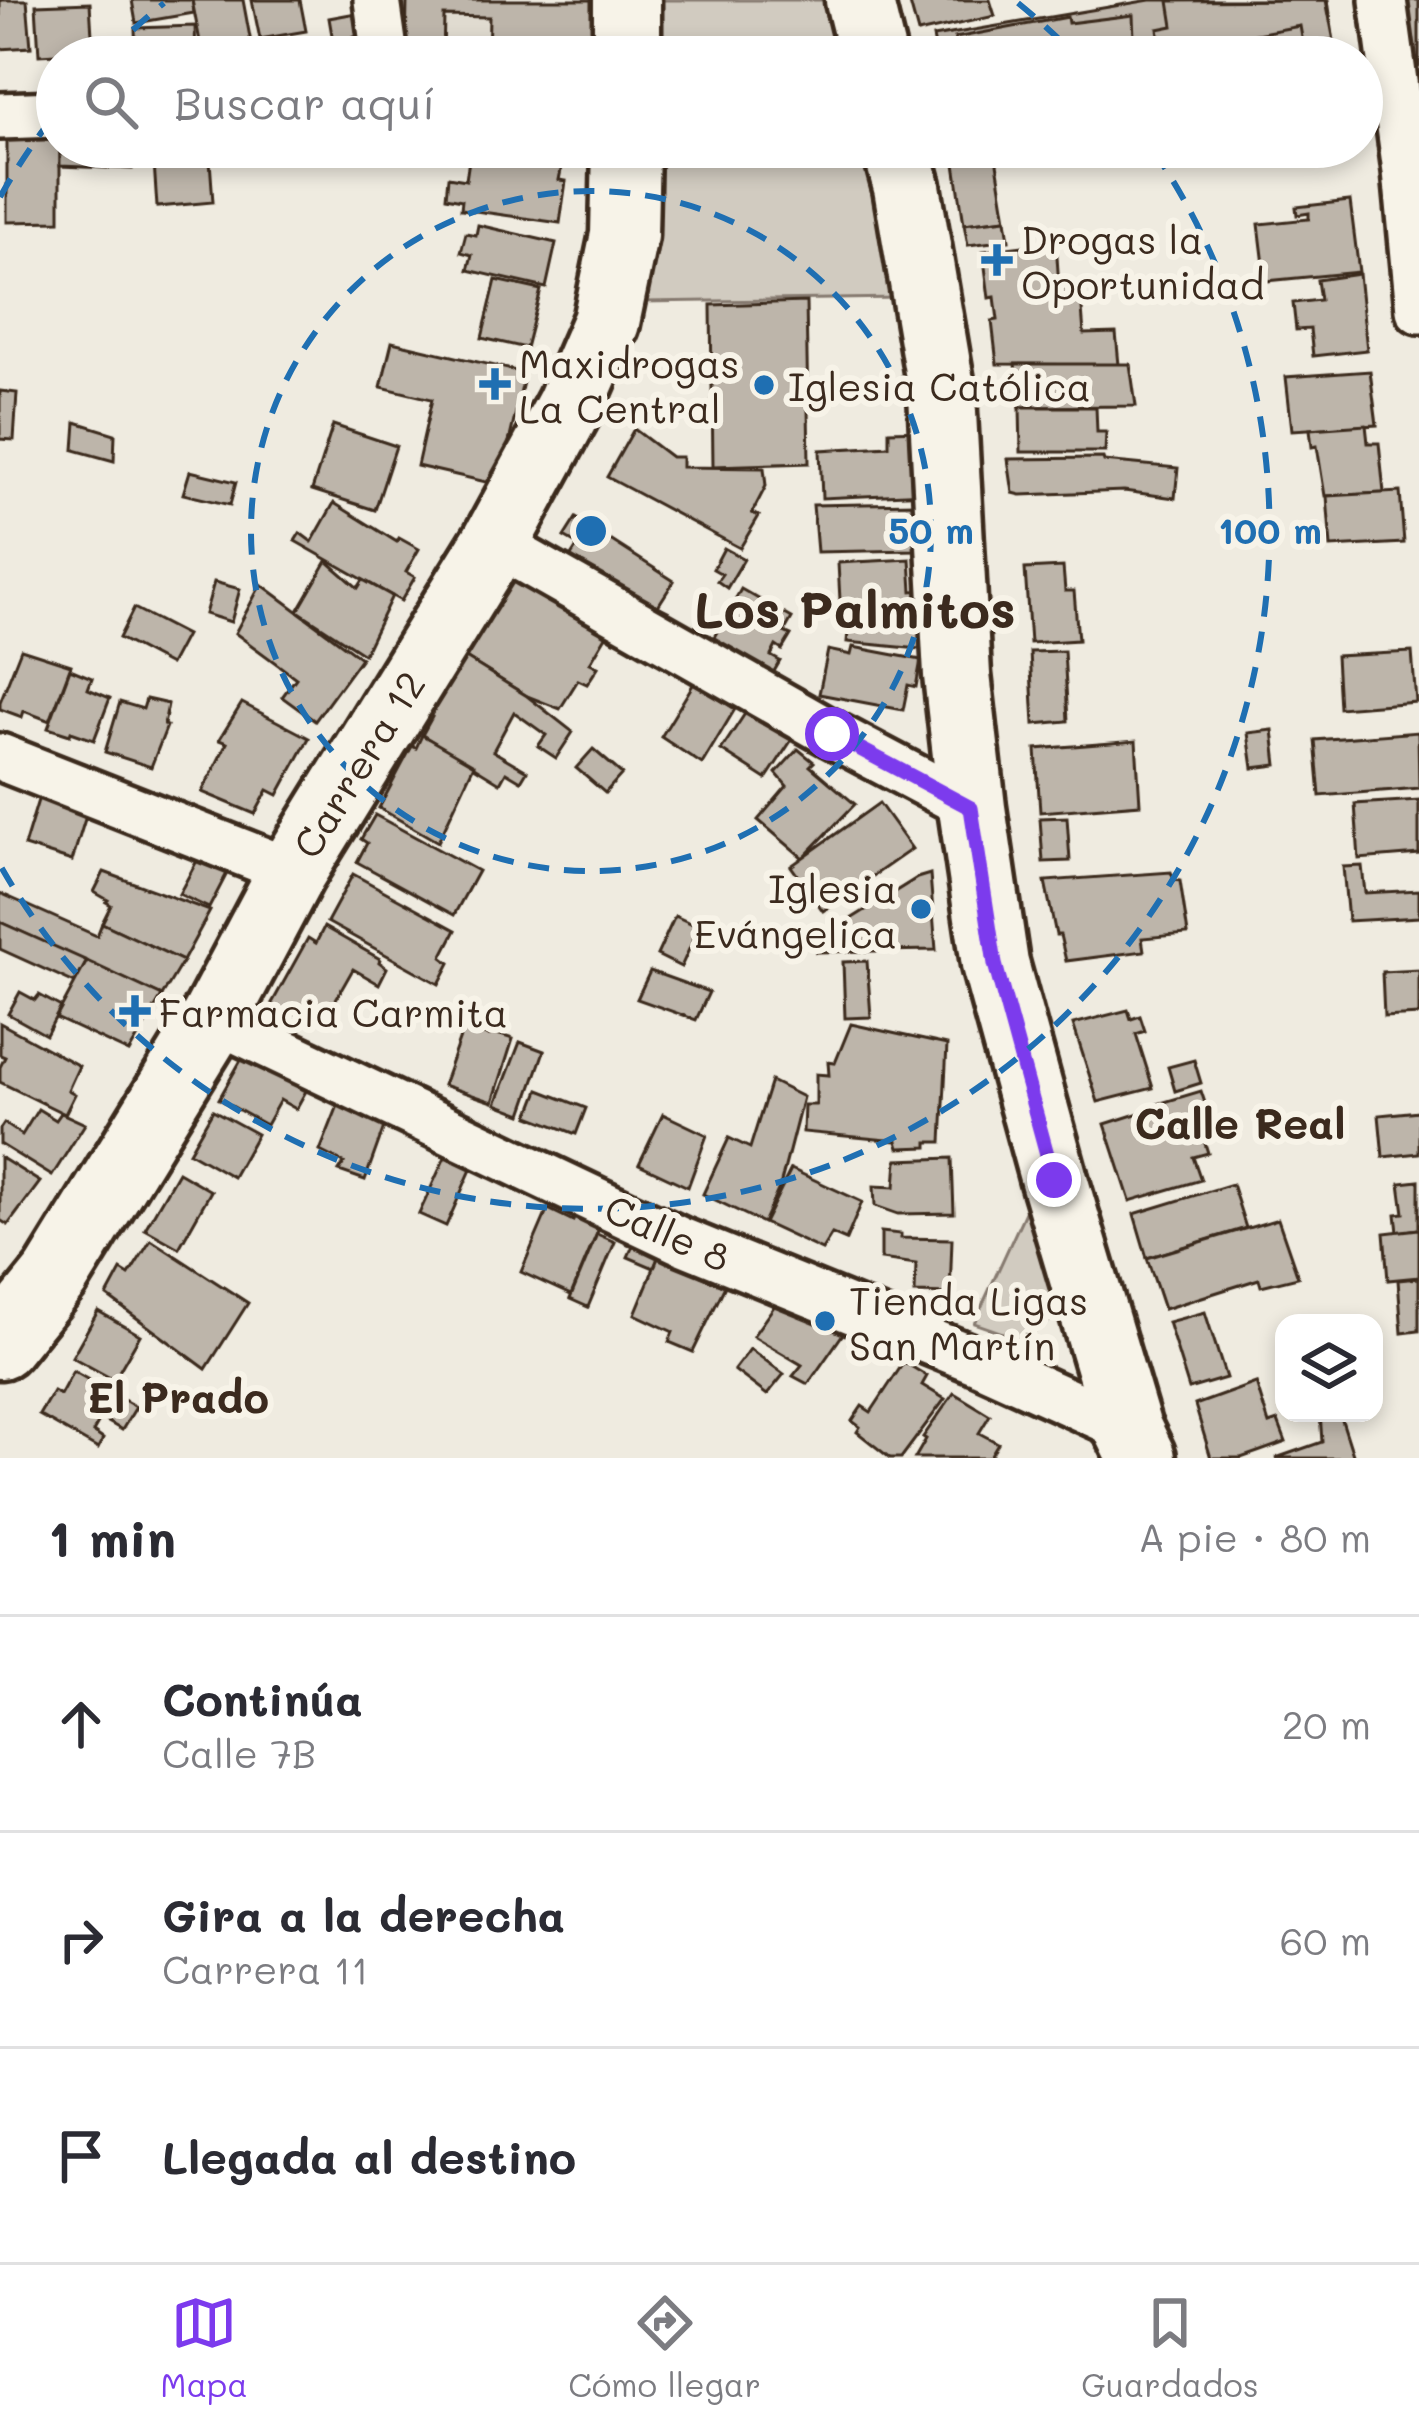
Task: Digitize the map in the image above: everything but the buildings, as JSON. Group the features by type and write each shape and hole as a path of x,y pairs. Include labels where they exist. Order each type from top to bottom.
{"street":[{"path":"377,0 382,36"},
{"path":"627,0 627,36"},
{"path":"859,0 868,36"},
{"path":"1383,0 1412,171 1419,310"},
{"path":"0,116 36,115"},
{"name":"Carrera 12","path":"0,1345 56,1276 214,1019 292,872 495,542 570,405 606,322 624,235 626,168"},
{"path":"902,168 942,394 957,675 995,964 1054,1180 1135,1443"},
{"path":"495,542 971,808"},
{"path":"0,757 292,872"},
{"name":"Calle 8","path":"214,1019 679,1240 980,1362 1135,1443"}],"shaded area":[{"path":"393,0 598,0 562,36 396,36"},
{"path":"660,0 837,0 846,36 661,36"},
{"path":"659,168 873,168 900,298 643,302"},
{"path":"1042,1175 1062,1312 1023,1340 974,1323"}],"place":[{"name":"Drogas la Oportunidad","path":"997,260"},
{"name":"Maxidrogas La Central","path":"495,384"},
{"name":"Iglesia Católica","path":"764,385"},
{"name":"Iglesia Evángelica","path":"921,909"},
{"name":"Farmacia Carmita","path":"135,1011"},
{"name":"Tienda Ligas San Martín","path":"825,1321"}],"district":[{"name":"Los Palmitos","path":"855,607"},
{"name":"Calle Real","path":"1240,1122"},
{"name":"El Prado","path":"178,1396"}],"route":[{"path":"832,734 971,808 995,964 1054,1180"}]}
